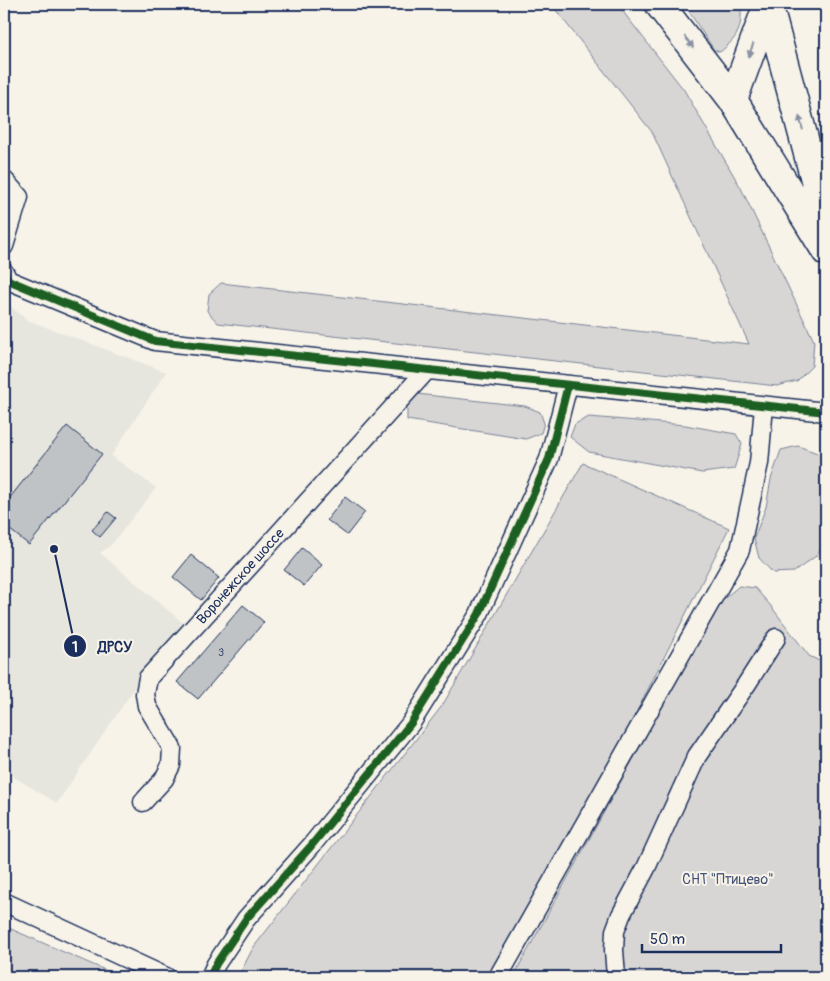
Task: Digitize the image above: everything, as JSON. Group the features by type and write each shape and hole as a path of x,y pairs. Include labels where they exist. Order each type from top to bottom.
{"main road":[{"path":"659,4 733,100 826,251"},
{"path":"733,100 768,4"},
{"path":"768,4 826,221"},
{"path":"776,169 786,176 796,177 802,175 811,162"}],"street":[{"path":"4,180 19,197 4,246"},
{"path":"4,272 8,280 155,341 826,412"},
{"name":"Воронежское шоссе","path":"143,802 164,780 171,765 172,748 147,706 145,694 148,678 427,370"},
{"path":"210,977 216,964 246,919 311,846 411,723 474,622 548,459 568,385"},
{"path":"498,977 740,550 760,463 764,406"},
{"path":"616,977 614,931 646,868 697,756 776,638"},
{"path":"4,902 166,977"}],"shaded area":[{"path":"4,301 27,320 166,372 111,456 156,488 111,545 100,553 183,623 154,659 57,803 4,771"}],"green space":[{"path":"551,4 617,4 684,90 741,188 814,341 812,366 797,381 777,386 218,323 207,311 209,294 221,283 749,344 652,132"},
{"path":"684,4 741,4 740,26 735,37 720,52 714,50"},
{"path":"417,394 525,406 540,412 544,423 541,433 526,439 407,420 407,406"},
{"path":"589,417 685,425 736,434 742,444 734,469 702,473 589,452 570,437 575,424"},
{"path":"798,446 820,454 826,460 826,541 816,556 794,572 773,573 759,558 754,538 766,507 771,479 781,450"},
{"path":"583,463 729,528 628,729 487,977 238,977 253,948 442,706"},
{"name":"СНТ \"Птицево\"","path":"739,586 755,588 809,656 826,664 826,977 513,977 720,602"},
{"path":"4,926 121,977 4,977"}],"building":[{"path":"67,426 102,454 29,545 4,525 4,505"},
{"path":"345,497 365,512 347,535 327,520"},
{"path":"108,512 116,518 100,537 92,530"},
{"path":"302,548 322,565 304,586 284,570"},
{"path":"191,555 219,578 201,600 173,577"},
{"path":"243,605 264,622 198,699 177,682"}],"cycle path":[{"path":"4,272 8,280 155,341 826,412"},
{"path":"210,977 216,964 246,919 311,846 411,723 479,614 549,459 568,385"}],"place":[{"name":"ДРСУ","path":"54,549"}]}
